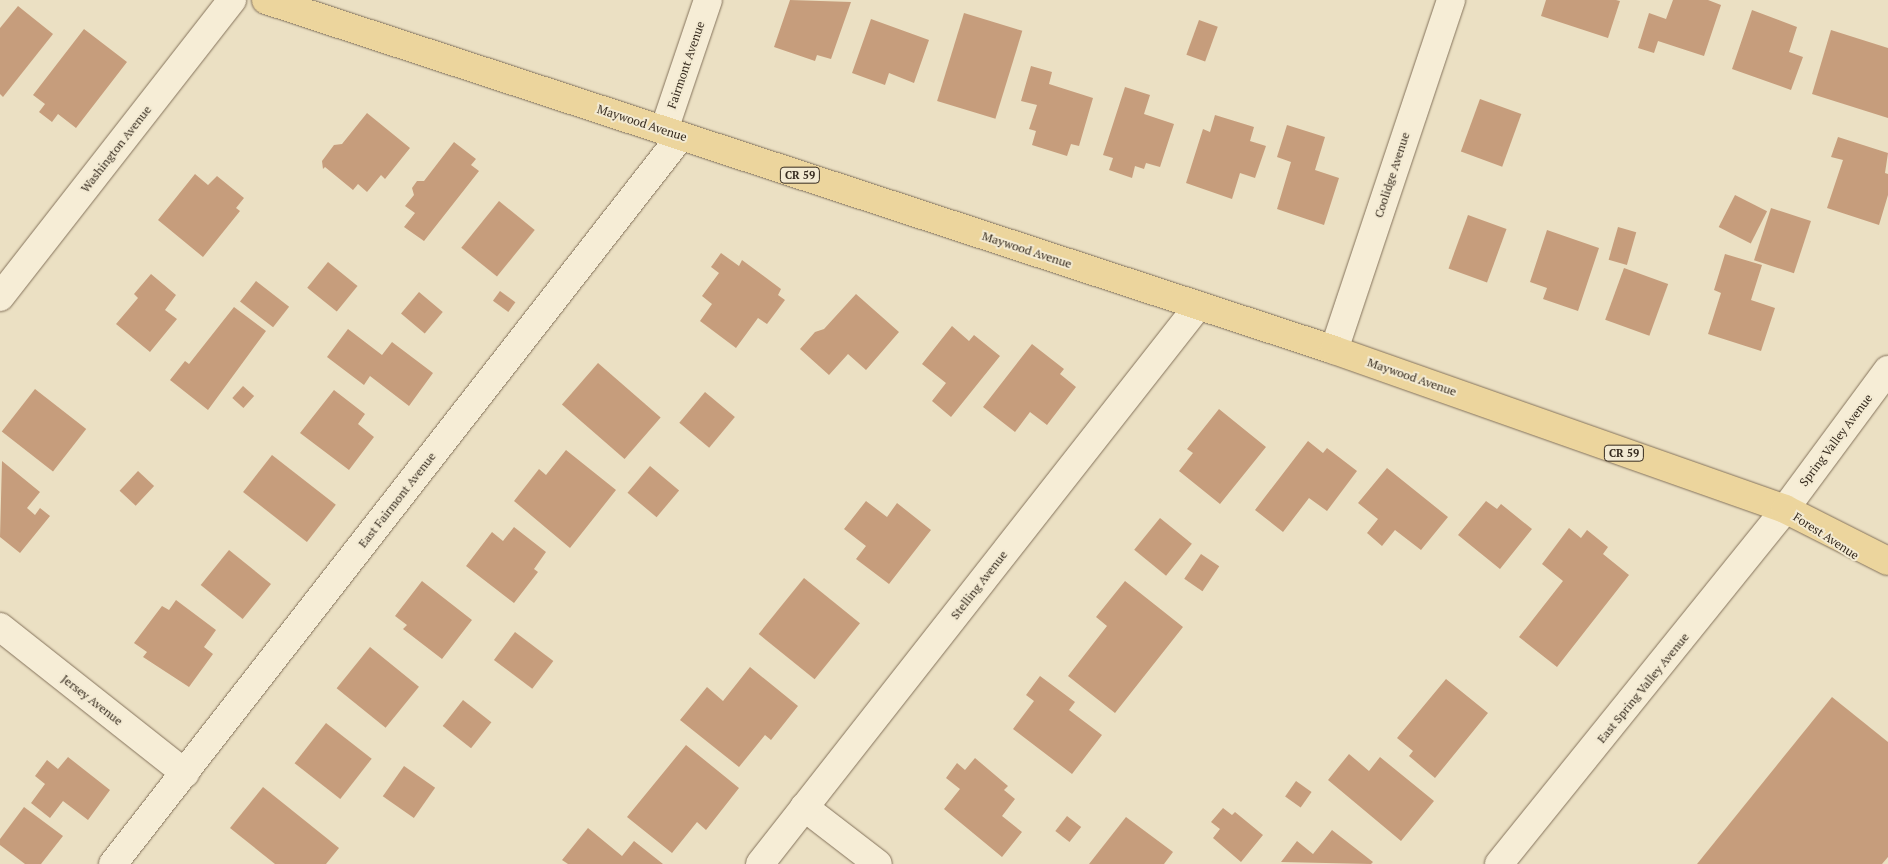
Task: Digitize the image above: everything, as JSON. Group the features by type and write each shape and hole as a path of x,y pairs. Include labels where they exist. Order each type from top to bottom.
{"main road":[{"name":"Maywood Avenue","path":"266,0 1334,350 1785,509"},
{"name":"Forest Avenue","path":"1785,509 1888,561"},
{"name":"Forest Avenue","path":"1785,509 1888,577"}],"street":[{"name":"Washington Avenue","path":"0,297 232,0"},
{"name":"Fairmont Avenue","path":"672,133 708,0"},
{"name":"Coolidge Avenue","path":"1334,350 1451,0"},
{"name":"East Fairmont Avenue","path":"113,864 185,773 672,133"},
{"name":"Stelling Avenue","path":"760,864 1198,306"},
{"name":"Spring Valley Avenue","path":"1785,509 1888,370"},
{"name":"East Spring Valley Avenue","path":"1499,864 1785,509"},
{"name":"Jersey Avenue","path":"0,627 185,773"},
{"path":"804,807 878,864"}],"building":[{"path":"790,0 851,2 831,59 817,55 815,61 774,47"},
{"path":"1546,0 1620,1 1608,38 1541,16"},
{"path":"1673,0 1708,0 1721,5 1704,56 1658,41 1654,53 1638,48 1649,13 1666,19"},
{"path":"18,6 53,34 3,97 0,94 0,28"},
{"path":"1752,10 1797,27 1789,52 1803,57 1791,90 1732,69"},
{"path":"964,13 1022,31 995,119 937,101"},
{"path":"871,19 929,40 914,83 889,73 885,85 852,73"},
{"path":"1199,20 1218,27 1205,62 1186,55"},
{"path":"84,29 127,62 76,128 58,114 52,122 39,112 45,104 33,95"},
{"path":"1831,30 1888,48 1888,118 1812,94"},
{"path":"1031,66 1052,72 1049,84 1093,98 1079,146 1071,144 1067,156 1032,145 1036,131 1029,129 1037,105 1021,101"},
{"path":"1125,87 1150,95 1144,114 1174,124 1160,167 1146,163 1144,169 1135,166 1132,178 1109,170 1113,158 1103,155"},
{"path":"1480,99 1521,114 1502,167 1461,152"},
{"path":"367,113 410,148 385,179 381,175 367,192 358,184 353,190 325,167 323,169 322,161 334,145 342,144"},
{"path":"1215,115 1254,127 1250,141 1266,146 1255,178 1240,173 1232,199 1186,183 1203,129 1210,132"},
{"path":"1287,125 1325,137 1315,170 1339,178 1324,225 1277,209 1291,162 1277,157"},
{"path":"1838,137 1888,153 1885,173 1888,174 1888,195 1879,225 1827,208 1843,160 1831,157"},
{"path":"454,142 476,159 471,165 479,171 424,241 404,227 415,213 405,206 414,195 412,188 417,181 424,181"},
{"path":"195,174 208,185 217,176 244,198 236,208 240,211 203,257 158,220"},
{"path":"1735,195 1767,211 1751,243 1719,227"},
{"path":"499,201 535,230 497,277 461,248"},
{"path":"1771,208 1811,221 1794,273 1754,260"},
{"path":"1468,215 1507,229 1487,283 1449,269"},
{"path":"1618,227 1636,232 1627,265 1609,260"},
{"path":"1547,230 1599,248 1578,311 1543,299 1547,288 1530,282"},
{"path":"721,253 739,266 742,260 781,289 778,295 785,300 767,324 758,318 736,348 700,321 712,304 702,296 719,273 711,267"},
{"path":"1725,254 1762,265 1751,300 1775,308 1761,351 1708,334 1721,293 1714,290"},
{"path":"328,262 358,286 337,312 307,288"},
{"path":"1624,268 1668,284 1649,336 1605,320"},
{"path":"151,274 176,295 165,310 177,319 150,352 116,324 138,298 134,294"},
{"path":"256,281 289,307 273,327 240,301"},
{"path":"500,291 515,302 508,312 493,301"},
{"path":"419,292 443,312 425,333 401,313"},
{"path":"856,294 899,332 866,370 848,354 829,375 800,349 815,332 824,329"},
{"path":"234,307 266,331 208,410 170,380 185,361 189,364"},
{"path":"952,326 969,341 974,335 1000,356 951,417 932,401 946,383 922,364"},
{"path":"348,329 382,355 392,342 433,373 409,406 370,376 364,385 327,357"},
{"path":"1032,344 1064,369 1060,374 1076,387 1047,425 1030,412 1015,432 983,407"},
{"path":"598,363 661,417 625,459 562,405"},
{"path":"243,386 254,396 243,408 232,398"},
{"path":"35,389 86,429 53,472 2,432"},
{"path":"334,390 365,414 358,424 374,437 349,470 300,433"},
{"path":"705,392 735,417 709,448 679,423"},
{"path":"1219,409 1266,447 1220,504 1179,471 1193,453 1187,449"},
{"path":"1308,441 1323,453 1327,448 1357,471 1327,511 1309,498 1283,532 1255,510"},
{"path":"566,450 616,490 570,548 514,501 539,469 546,475"},
{"path":"272,455 336,505 307,542 243,492"},
{"path":"2,461 40,492 27,508 35,515 40,508 50,516 20,553 0,537"},
{"path":"650,466 679,490 657,517 628,493"},
{"path":"1387,468 1448,517 1421,550 1395,530 1382,546 1367,533 1378,519 1358,503"},
{"path":"138,471 154,486 136,506 120,491"},
{"path":"866,501 887,517 897,503 931,530 889,584 856,559 866,546 844,529"},
{"path":"1486,501 1497,509 1501,504 1532,529 1500,569 1458,535"},
{"path":"1160,518 1192,544 1166,576 1134,550"},
{"path":"514,527 546,552 534,569 538,572 514,603 466,566 492,532 503,541"},
{"path":"1569,528 1581,538 1587,530 1608,547 1603,554 1629,575 1557,667 1519,637 1563,581 1542,564"},
{"path":"229,550 271,584 243,619 201,585"},
{"path":"1201,554 1219,566 1202,591 1184,579"},
{"path":"804,578 860,623 815,679 759,634"},
{"path":"422,581 472,620 442,659 403,629 407,625 395,616"},
{"path":"1125,581 1183,627 1115,713 1068,676 1107,626 1096,617"},
{"path":"176,600 216,630 204,647 213,654 189,687 143,657 147,652 134,643 162,606 169,610"},
{"path":"515,632 553,661 532,689 494,660"},
{"path":"370,647 419,687 386,728 337,688"},
{"path":"750,667 798,706 771,740 765,735 739,767 680,720 707,687 723,701"},
{"path":"1040,676 1075,702 1069,710 1102,735 1072,774 1013,729 1034,701 1026,695"},
{"path":"1446,679 1488,713 1435,778 1409,756 1413,751 1397,738"},
{"path":"1832,697 1888,742 1888,857 1882,864 1697,864"},
{"path":"463,700 491,722 471,748 443,726"},
{"path":"326,723 372,759 340,799 295,763"},
{"path":"686,745 739,788 706,830 697,822 672,853 627,817"},
{"path":"1349,754 1369,771 1380,757 1434,801 1401,841 1328,780"},
{"path":"68,757 110,790 88,820 63,801 50,818 31,803 45,784 35,776 47,760 58,769"},
{"path":"975,758 1008,786 1004,790 1015,799 1002,816 1022,832 1002,857 944,809 960,789 946,778 957,763 965,770"},
{"path":"404,766 435,788 414,818 383,796"},
{"path":"1296,781 1312,792 1301,807 1285,797"},
{"path":"263,787 339,848 326,864 275,864 230,828"},
{"path":"24,807 63,836 41,864 25,864 0,845 0,839"},
{"path":"1223,808 1232,815 1235,812 1263,835 1241,862 1213,838 1220,829 1211,822"},
{"path":"1067,816 1081,827 1069,842 1055,831"},
{"path":"1126,817 1173,852 1164,864 1089,864"},
{"path":"588,828 622,856 634,841 663,864 568,864 562,860"},
{"path":"1332,830 1373,862 1371,864 1281,862 1297,841 1313,854"}]}
